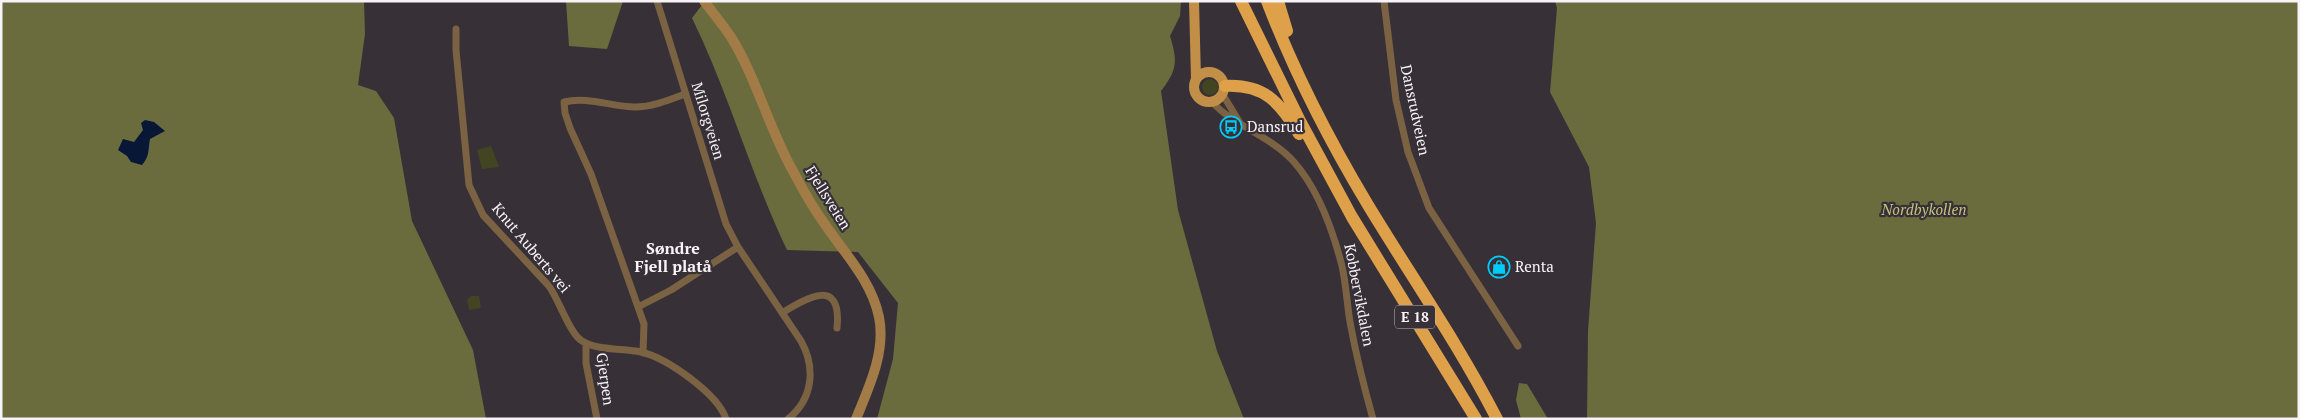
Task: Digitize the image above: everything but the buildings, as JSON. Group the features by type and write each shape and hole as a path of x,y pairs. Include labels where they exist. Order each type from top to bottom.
{"highway":[{"name":"E 18","path":"1267,1 1317,113 1367,203 1445,328 1497,419"},
{"name":"E 18","path":"1278,1 1317,113"},
{"name":"E 18","path":"1241,2 1299,119 1352,217 1476,419"},
{"name":"E 18","path":"1224,90 1253,87 1275,102 1297,132 1318,171 1352,217"}],"main road":[{"name":"Fjellsveien","path":"704,1 731,37 740,53 770,126 821,220 858,269 874,298 880,319 879,354 873,376 856,419"},
{"path":"1194,1 1196,50 1196,78 1194,87 1196,95 1203,101 1212,102 1224,90 1220,76 1210,72 1202,73 1196,78"},
{"path":"1196,50 1210,72"}],"street":[{"name":"Milorgveien","path":"657,1 726,224 738,247 806,349 811,372 809,386 802,404 788,419"},
{"name":"Dansrudveien","path":"1384,1 1396,100 1408,152 1429,208 1518,346"},
{"name":"Knut Auberts vei","path":"456,28 467,175 473,197 483,215 549,286 562,306 573,332 577,338 586,344"},
{"name":"Kobbervikdalen","path":"1224,90 1240,123"},
{"path":"643,353 644,324 591,174 570,128 564,102 573,100 635,107 651,106 685,94"},
{"name":"Kobbervikdalen","path":"1212,102 1223,114 1274,144 1294,162 1307,180 1323,211 1342,266 1352,330 1373,419"},
{"path":"638,307 671,290 738,247"},
{"path":"782,313 806,299 824,294 830,298 837,309 837,328"},
{"path":"586,344 643,353 663,360 704,391 721,407 726,419"},
{"name":"Gjerpen","path":"586,344 586,363 597,419"}],"green space":[{"path":"1,1 364,1 365,34 358,85 376,91 394,118 412,221 473,350 486,419 1,419"},
{"path":"566,1 623,1 607,49 569,46"},
{"path":"705,1 1181,1 1180,16 1170,36 1175,59 1173,71 1161,91 1178,210 1217,351 1244,419 877,419 893,359 898,303 858,252 787,250 762,193 717,76 692,18"},
{"name":"Nordbykollen","path":"1555,1 2299,1 2299,419 1587,419 1588,331 1596,223 1589,167 1550,92 1557,8"},
{"path":"1210,79 1216,81 1218,87 1216,93 1210,95 1204,93 1202,87 1204,81"},
{"path":"491,146 499,167 482,169 477,150"},
{"path":"471,296 479,296 481,308 469,310 467,300"},
{"path":"1519,383 1527,384 1548,419 1521,419 1516,400"}],"water":[{"path":"145,120 154,122 165,131 150,139 148,155 142,165 131,162 127,156 118,150 123,139 134,142 143,130 141,123"}],"place":[{"name":"Dansrud","path":"1231,127"},
{"name":"Renta","path":"1499,267"}],"district":[{"name":"Søndre Fjell platå","path":"673,257"}]}
